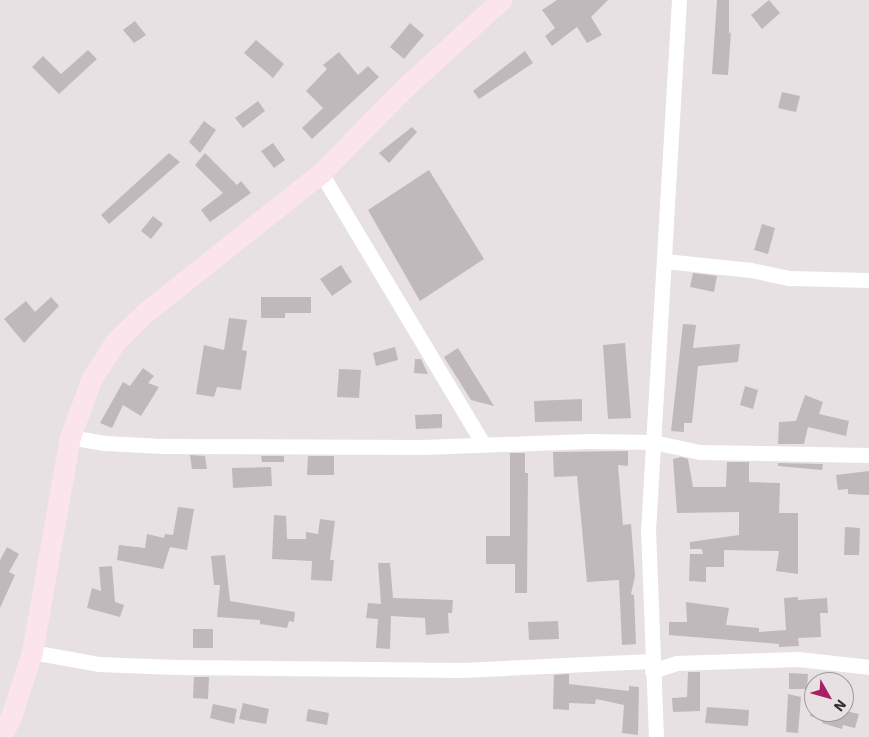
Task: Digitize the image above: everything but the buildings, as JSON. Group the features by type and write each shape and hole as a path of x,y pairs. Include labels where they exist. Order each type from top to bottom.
{"street":[{"path":"0,737 11,717 32,652 70,437 92,378 115,342 146,312 321,173 400,92 501,0"},
{"path":"656,737 648,531 679,0"},
{"path":"321,173 484,444"},
{"path":"665,261 751,270 790,278 869,280"},
{"path":"70,437 106,443 162,446 423,447 484,444 653,442 700,452 869,454"},
{"path":"32,652 98,664 176,668 462,670 652,666 676,663 798,659 869,666"}]}
